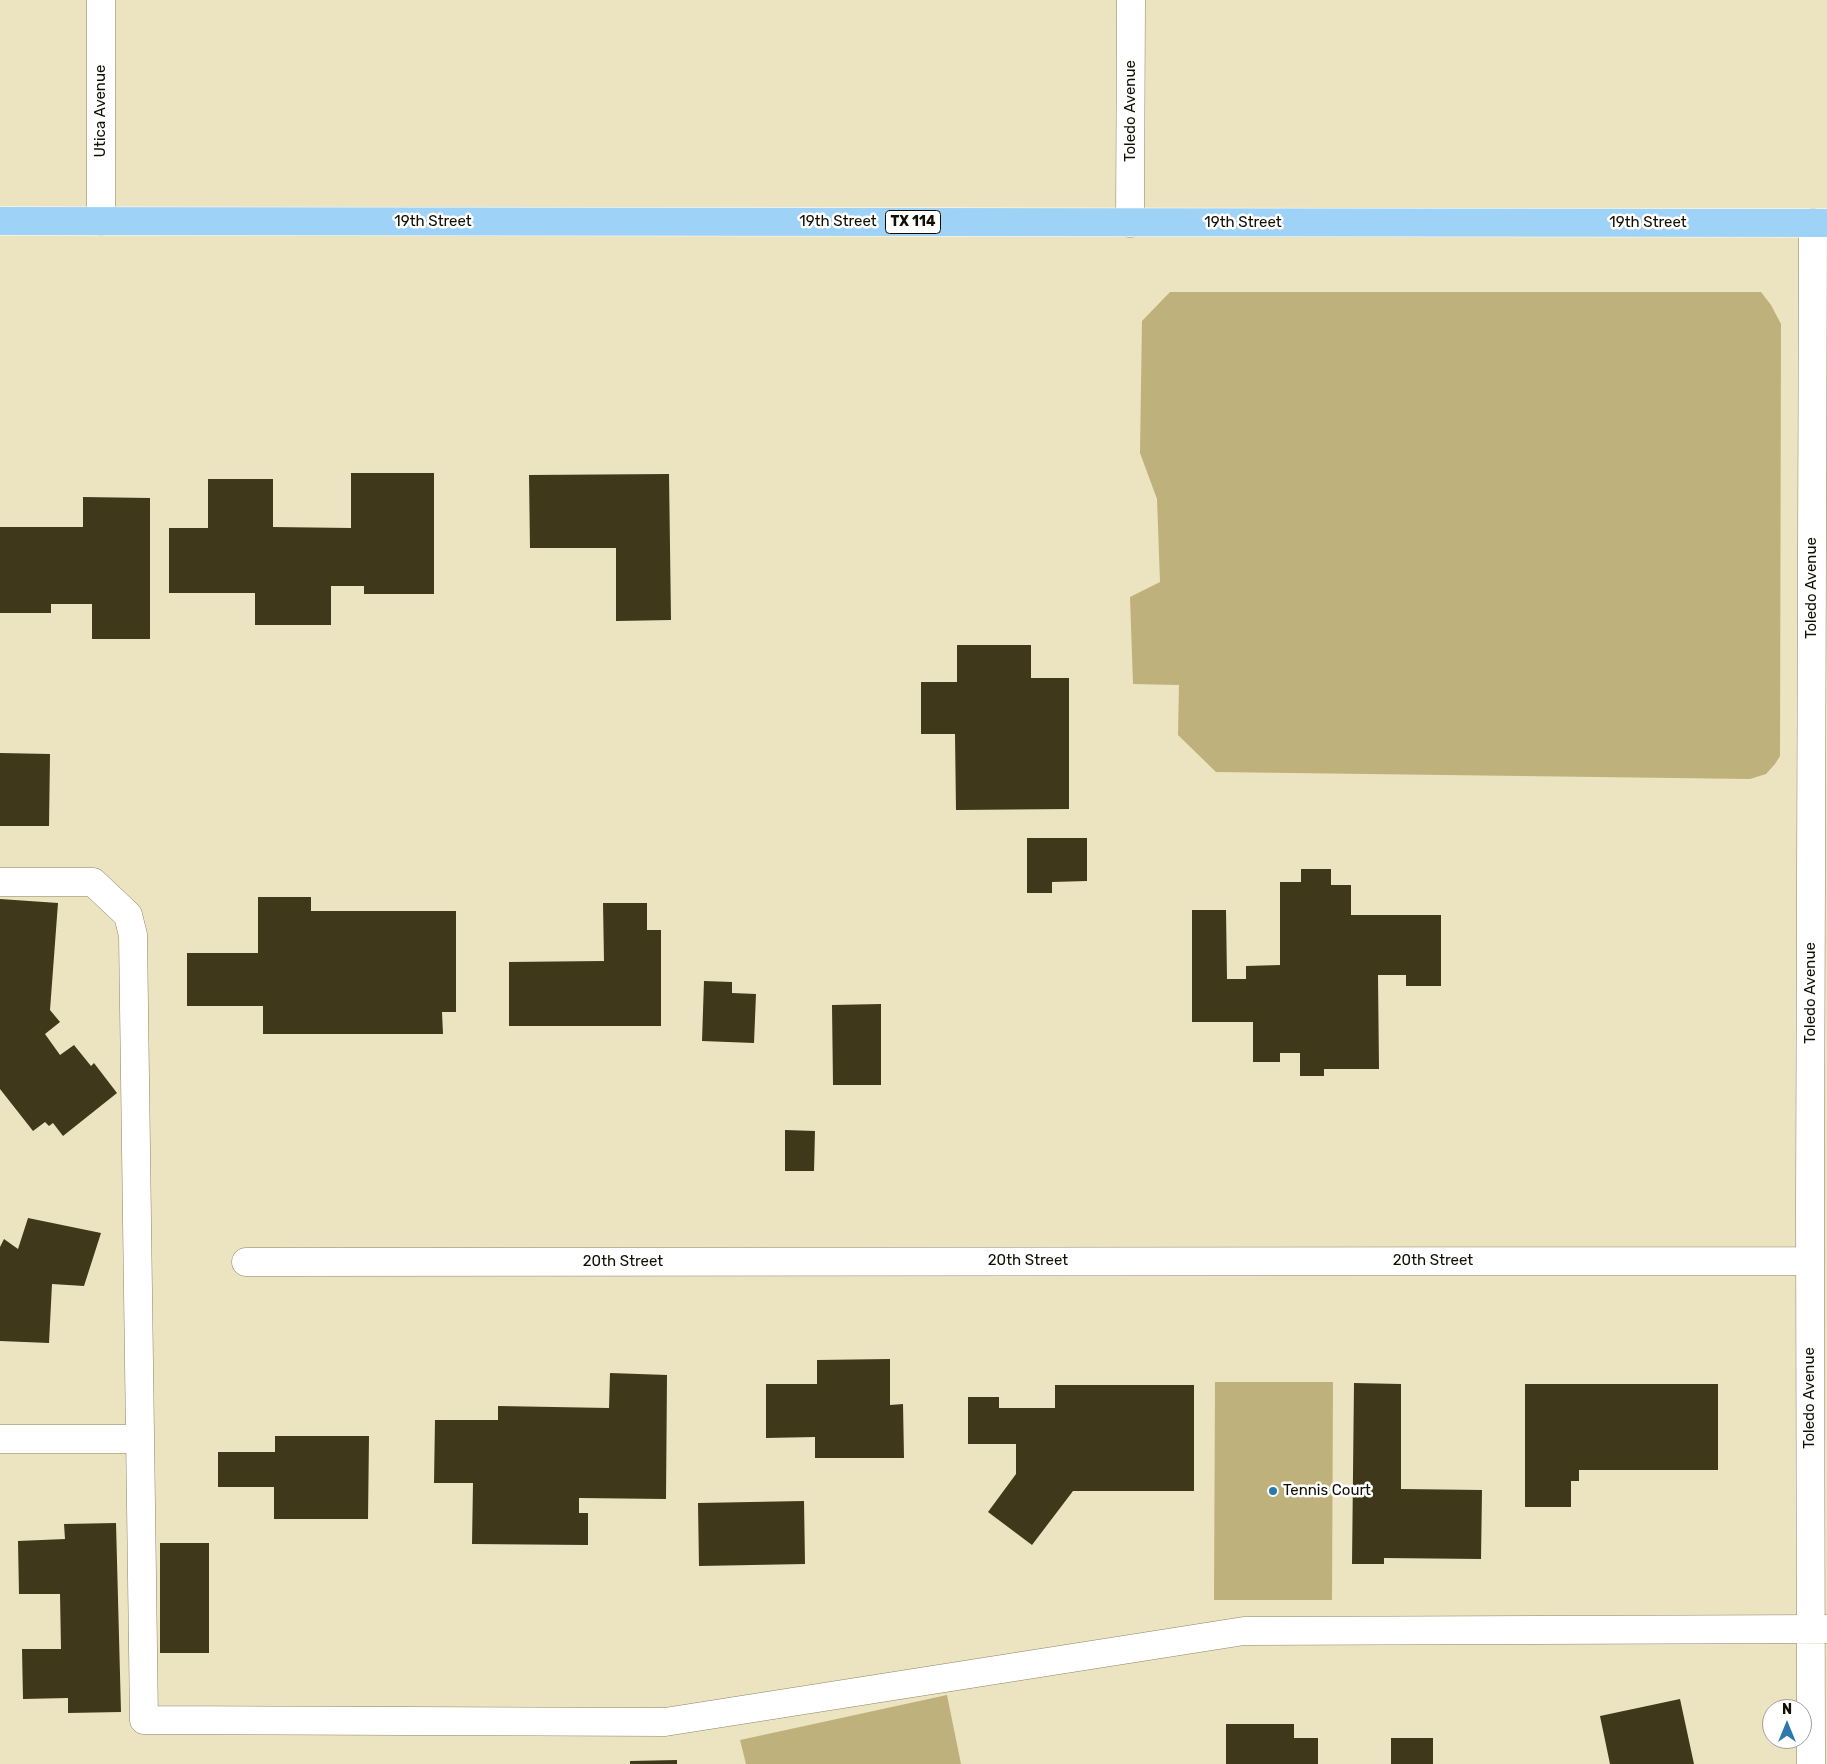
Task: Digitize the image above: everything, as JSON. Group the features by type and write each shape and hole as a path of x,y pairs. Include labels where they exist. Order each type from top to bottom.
{"main road":[{"name":"19th Street","path":"0,222 1820,223"}],"street":[{"name":"Utica Avenue","path":"101,0 101,222"},
{"name":"Toledo Avenue","path":"1130,223 1131,0"},
{"name":"Toledo Avenue","path":"1811,1764 1819,1629 1819,1398 1810,1261 1819,1206 1820,223"},
{"path":"0,882 93,882 128,915 133,935 144,1720 665,1722 1244,1630 1819,1629"},
{"name":"20th Street","path":"246,1262 1810,1261"},
{"path":"0,1439 140,1439"}],"shaded area":[{"path":"1170,292 1761,292 1771,305 1781,324 1780,756 1775,764 1766,774 1750,779 1216,772 1178,735 1179,685 1133,684 1130,597 1160,582 1157,499 1140,453 1142,321"},
{"name":"Tennis Court","path":"1215,1382 1333,1382 1332,1600 1214,1600"},
{"path":"947,1695 961,1764 746,1764 740,1740"}],"building":[{"path":"351,473 434,473 434,594 364,594 364,586 331,586 331,625 255,625 255,593 169,593 169,528 208,528 208,479 273,479 273,527 351,528"},
{"path":"669,474 671,620 616,621 616,548 530,548 529,475"},
{"path":"83,497 150,498 150,639 92,639 92,604 51,604 51,613 0,613 0,527 83,527"},
{"path":"957,645 1031,645 1031,678 1069,678 1069,809 956,810 955,734 921,734 921,682 957,682"},
{"path":"0,753 50,754 49,826 0,826"},
{"path":"1027,838 1087,838 1087,881 1052,882 1052,893 1027,893"},
{"path":"1301,869 1331,869 1331,885 1351,885 1351,915 1441,915 1441,986 1406,986 1406,975 1378,975 1379,1069 1324,1069 1324,1076 1300,1076 1300,1053 1280,1053 1280,1062 1253,1062 1253,1022 1192,1022 1192,910 1226,910 1227,979 1246,979 1246,966 1280,965 1280,882 1301,882"},
{"path":"258,897 311,897 311,911 456,911 456,1012 442,1012 443,1034 263,1034 263,1006 187,1006 187,953 258,953"},
{"path":"0,899 58,903 50,1010 60,1022 45,1034 60,1055 74,1045 91,1066 94,1063 117,1093 63,1136 53,1123 49,1126 45,1122 33,1131 0,1089"},
{"path":"603,903 647,903 647,930 661,930 661,1026 509,1026 509,962 604,961"},
{"path":"704,981 732,982 732,993 756,994 754,1043 702,1041"},
{"path":"881,1004 881,1085 833,1085 832,1005"},
{"path":"785,1130 815,1131 814,1171 785,1171"},
{"path":"28,1218 101,1233 84,1286 52,1284 49,1343 0,1341 0,1247 4,1239 18,1249"},
{"path":"890,1359 890,1405 903,1404 904,1458 815,1458 815,1437 766,1438 766,1384 817,1384 817,1360"},
{"path":"610,1373 667,1375 666,1499 579,1498 579,1513 588,1513 588,1545 472,1544 473,1483 434,1483 435,1420 498,1420 498,1406 609,1408"},
{"path":"1354,1383 1401,1384 1401,1489 1482,1490 1481,1559 1384,1558 1384,1564 1352,1564"},
{"path":"1525,1384 1718,1384 1718,1470 1579,1470 1579,1481 1571,1481 1571,1507 1525,1507"},
{"path":"1055,1385 1194,1385 1194,1491 1073,1491 1032,1545 988,1512 1016,1474 1016,1444 968,1444 968,1397 999,1397 999,1408 1055,1408"},
{"path":"275,1436 369,1436 368,1519 274,1519 274,1487 218,1487 218,1452 275,1452"},
{"path":"804,1501 805,1564 699,1566 698,1503"},
{"path":"116,1523 121,1712 68,1713 68,1698 23,1699 22,1649 61,1649 60,1594 19,1594 18,1541 65,1539 64,1524"},
{"path":"160,1543 209,1543 209,1653 160,1653"},
{"path":"1680,1699 1694,1764 1610,1764 1600,1716"},
{"path":"1226,1724 1294,1724 1294,1738 1318,1738 1318,1764 1226,1764"},
{"path":"1391,1738 1433,1738 1433,1764 1391,1764"},
{"path":"677,1760 677,1764 630,1764 630,1761"}],"place":[{"name":"Tennis Court","path":"1273,1491"}]}
